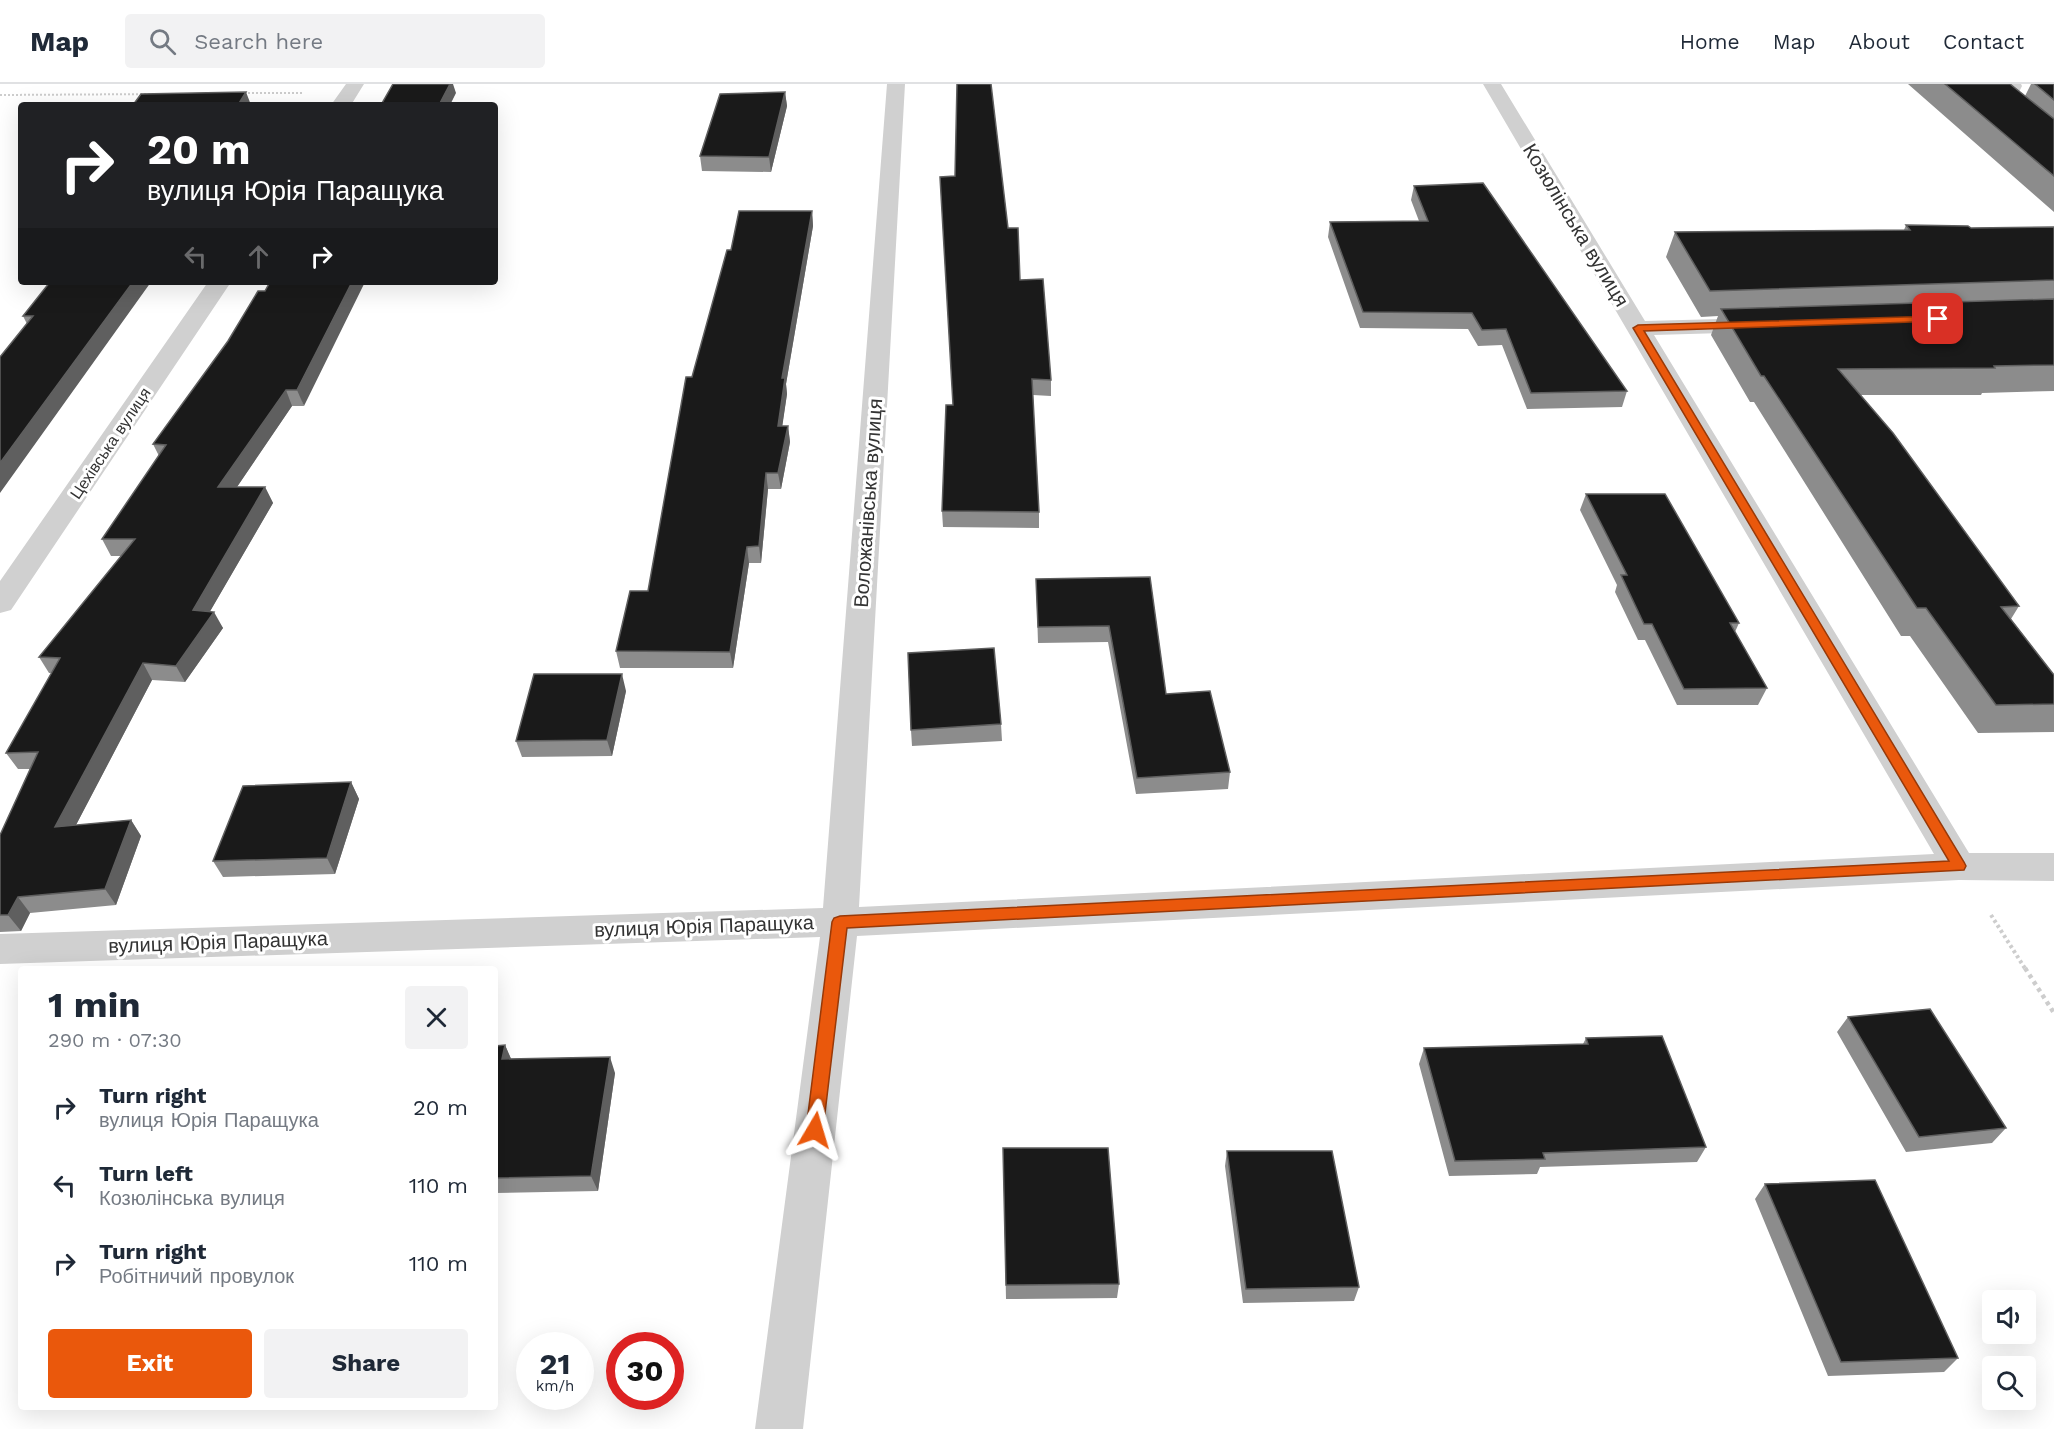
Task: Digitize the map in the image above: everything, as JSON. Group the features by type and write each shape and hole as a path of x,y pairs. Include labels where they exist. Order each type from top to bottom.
{"street":[{"name":"Воложанівська вулиця","path":"779,1429 840,922 896,84"},
{"name":"Козюлінська вулиця","path":"1492,84 1959,866"},
{"name":"Цехівська вулиця","path":"0,603 218,285"},
{"path":"1638,328 1781,324"},
{"name":"вулиця Юрія Паращука","path":"0,949 840,922 1959,866 2054,867"}],"lane":[{"path":"2034,86 2014,85 2006,103 2054,145"}],"path":[{"path":"244,93 348,94"},
{"path":"0,95 162,94"},
{"path":"1959,866 2054,1012"}],"building":[{"path":"393,84 450,84 441,102 383,102"},
{"path":"957,84 991,84 1008,228 1018,228 1020,280 1043,279 1051,380 1032,379 1039,512 942,511 946,405 953,405 940,177 955,176"},
{"path":"1945,84 2010,84 2054,119 2054,176"},
{"path":"2035,84 2054,84 2054,100"},
{"path":"246,92 240,102 135,102 141,94"},
{"path":"785,92 769,157 700,156 720,94"},
{"path":"1483,183 1627,391 1531,393 1506,329 1482,330 1472,313 1363,312 1330,222 1428,221 1414,186"},
{"path":"739,211 812,211 782,378 785,378 778,426 788,426 778,473 766,473 759,546 747,547 730,652 616,651 630,591 648,591 686,377 692,377 727,250 731,250"},
{"path":"1906,225 1968,226 1971,228 2054,227 2054,280 1710,291 1675,232 1910,230"},
{"path":"48,285 131,285 0,463 0,357 33,316 23,316"},
{"path":"268,285 350,285 297,390 286,390 218,487 265,487 193,610 214,612 176,666 143,663 55,827 131,820 105,889 18,897 8,915 0,915 0,835 38,752 6,753 60,658 39,657 135,539 102,539 166,445 153,444 228,341 258,291 265,291"},
{"path":"2054,299 2054,365 1994,366 1995,368 1838,369 1893,433 2019,606 2001,607 2054,675 2054,704 1996,705 1926,608 1917,608 1764,376 1761,376 1721,309"},
{"path":"1586,494 1665,494 1739,623 1730,623 1767,688 1684,689 1652,624 1644,624 1621,575 1627,575"},
{"path":"1150,577 1166,694 1210,691 1230,772 1137,778 1109,626 1038,627 1036,579"},
{"path":"994,648 1001,724 911,730 908,653"},
{"path":"534,674 622,674 607,740 516,741"},
{"path":"351,782 327,858 213,861 243,786"},
{"path":"1930,1009 2006,1128 1919,1137 1848,1017"},
{"path":"1662,1036 1706,1147 1543,1153 1545,1159 1455,1161 1424,1048 1588,1044 1586,1038"},
{"path":"505,1045 502,1059 610,1057 591,1176 498,1178 498,1046"},
{"path":"1003,1148 1108,1148 1119,1284 1006,1285"},
{"path":"1227,1151 1332,1151 1359,1287 1246,1289"},
{"path":"1875,1180 1958,1358 1841,1362 1765,1184"}],"route":[{"path":"815,1130 840,922 1959,866 1638,328 1938,319"}]}
